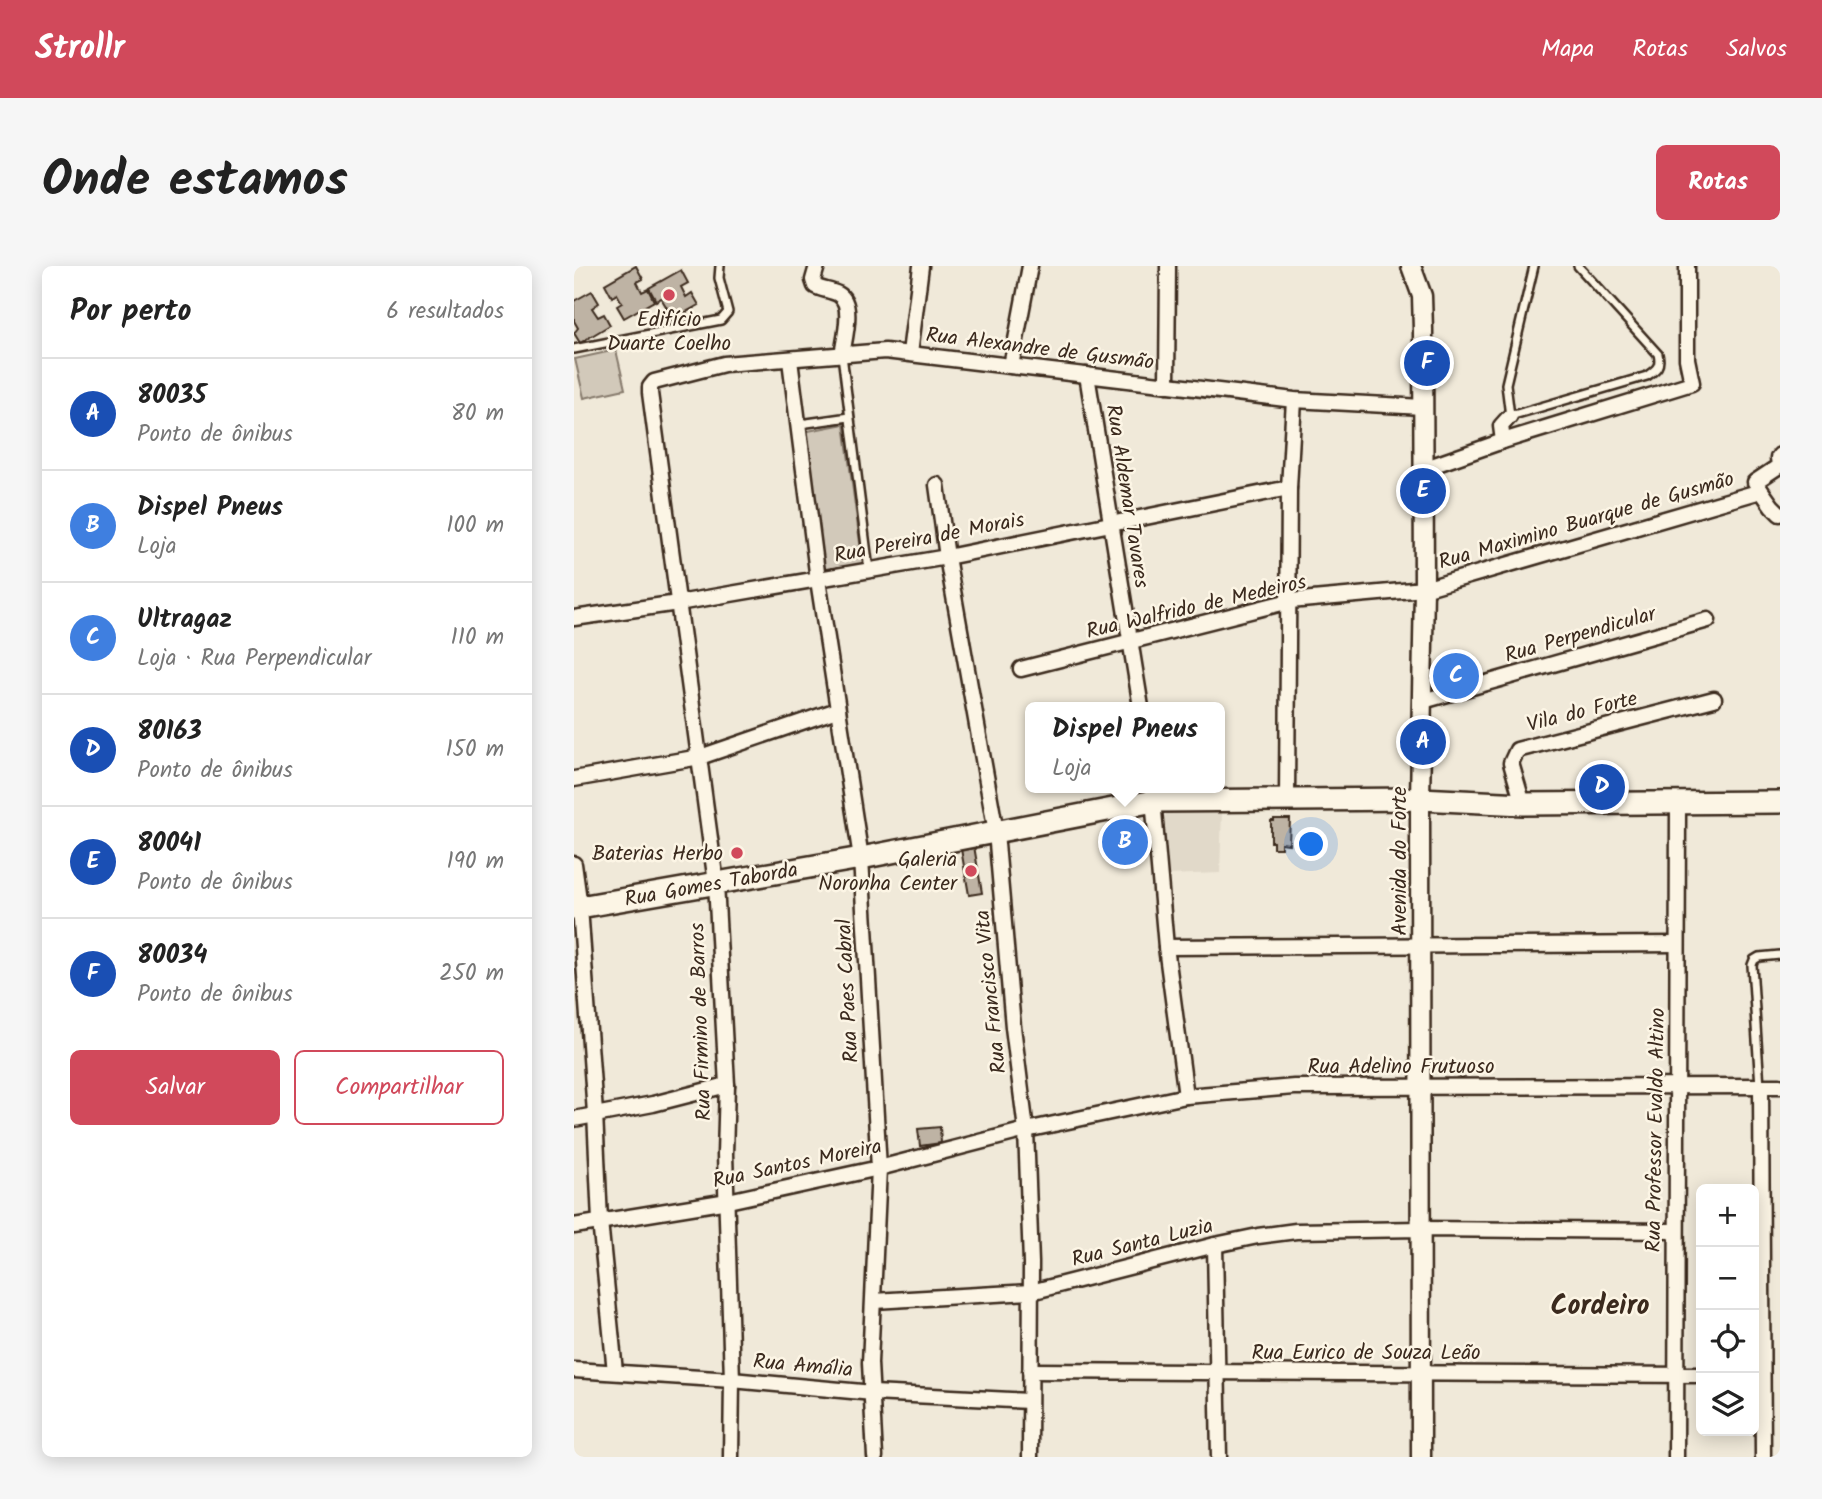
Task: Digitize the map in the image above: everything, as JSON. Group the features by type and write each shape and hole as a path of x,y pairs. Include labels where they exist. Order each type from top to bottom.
{"main road":[{"name":"Rua Gomes Taborda","path":"577,908 996,832 1153,795 1287,800 1425,799 1523,804 1780,802"}],"street":[{"path":"817,266 813,280 816,286 839,295 846,304 842,355"},
{"path":"910,353 921,266"},
{"path":"1012,366 1030,266"},
{"path":"1167,385 1168,266"},
{"name":"Avenida do Forte","path":"1411,266 1422,296 1423,407 1425,799 1422,944 1421,1457"},
{"path":"1423,469 1503,441 1692,383 1687,359 1688,266"},
{"name":"Rua Alexandre de Gusmão","path":"654,382 724,364 885,351 1294,400 1423,407"},
{"name":"Rua Paes Cabral","path":"790,360 818,580 861,858 879,1167 870,1363 875,1457"},
{"name":"Rua Aldemar Tavares","path":"1087,374 1140,702"},
{"name":"Rua Firmino de Barros","path":"654,382 650,393 716,883 727,1086 724,1154 728,1201 731,1457"},
{"path":"1287,800 1289,488 1294,400"},
{"path":"1503,441 1501,426 1510,416"},
{"path":"1780,455 1779,466 1758,486 1780,514"},
{"name":"Rua Francisco Vita","path":"937,485 947,557 996,832 1013,1027 1026,1130 1031,1292 1030,1457"},
{"name":"Rua Maximino Buarque de Gusmão","path":"1424,589 1758,486"},
{"name":"Rua Pereira de Morais","path":"574,618 947,557 1289,488"},
{"name":"Rua Walfrido de Medeiros","path":"1021,669 1290,601 1424,589"},
{"name":"Rua Perpendicular","path":"1423,701 1708,620"},
{"name":"Vila do Forte","path":"1523,804 1511,763 1517,750 1714,699"},
{"path":"574,779 700,757 837,710"},
{"path":"1153,795 1166,947 1186,1096"},
{"name":"Rua Professor Evaldo Altino","path":"1675,1457 1678,804"},
{"path":"574,864 595,1113 600,1221 615,1371"},
{"path":"1166,947 1677,944"},
{"path":"574,1119 727,1086"},
{"path":"1760,1086 1759,1375 1763,1457"},
{"name":"Rua Adelino Frutuoso","path":"1026,1130 1186,1096 1294,1087 1780,1086"},
{"name":"Rua Santos Moreira","path":"574,1226 728,1201 1026,1130"},
{"name":"Rua Santa Luzia","path":"874,1301 1031,1292 1215,1245 1296,1231 1675,1231"},
{"path":"1215,1245 1219,1457"},
{"name":"Rua Amália","path":"574,1370 615,1371 873,1393 1029,1401"},
{"name":"Rua Eurico de Souza Leão","path":"1030,1371 1696,1375"},
{"path":"1759,1375 1780,1374"}],"lane":[{"path":"574,349 721,320 728,312 719,278 720,266"},
{"path":"1534,266 1506,384 1510,416 1647,376 1658,369 1658,354 1578,266"},
{"path":"842,355 869,570"},
{"path":"800,424 849,416"},
{"path":"1760,1086 1752,965 1759,957 1780,955"}],"shaded area":[{"path":"616,350 625,389 584,398 575,359"},
{"path":"844,424 863,565 822,572 803,432"},
{"path":"1222,809 1220,873 1167,875 1163,818 1166,814"}],"building":[{"path":"636,266 643,279 637,282 642,292 648,289 654,301 624,318 617,306 622,303 617,294 612,297 605,284"},
{"name":"Edifício Duarte Coelho","path":"681,270 688,283 681,287 686,297 692,293 699,305 668,322 662,310 667,308 661,298 656,301 649,288"},
{"path":"592,291 599,303 592,308 598,317 604,314 610,325 580,343 574,333 578,328 574,321 574,301"},
{"path":"1290,819 1289,844 1281,843 1281,848 1273,848 1271,842 1271,821"},
{"path":"1132,824 1137,857 1118,860 1113,828"},
{"name":"Galeria Noronha Center","path":"974,846 982,893 969,895 961,849"},
{"path":"940,1127 941,1143 920,1146 918,1129"}],"place":[{"name":"Edifício Duarte Coelho","path":"669,295"},
{"name":"80034","path":"1427,363"},
{"name":"80041","path":"1423,491"},
{"name":"Ultragaz","path":"1456,676"},
{"name":"80035","path":"1423,742"},
{"name":"80163","path":"1602,787"},
{"name":"Dispel Pneus","path":"1125,842"},
{"name":"Baterias Herbo","path":"737,853"},
{"name":"Galeria Noronha Center","path":"971,871"}],"district":[{"name":"Cordeiro","path":"1600,1304"}]}
